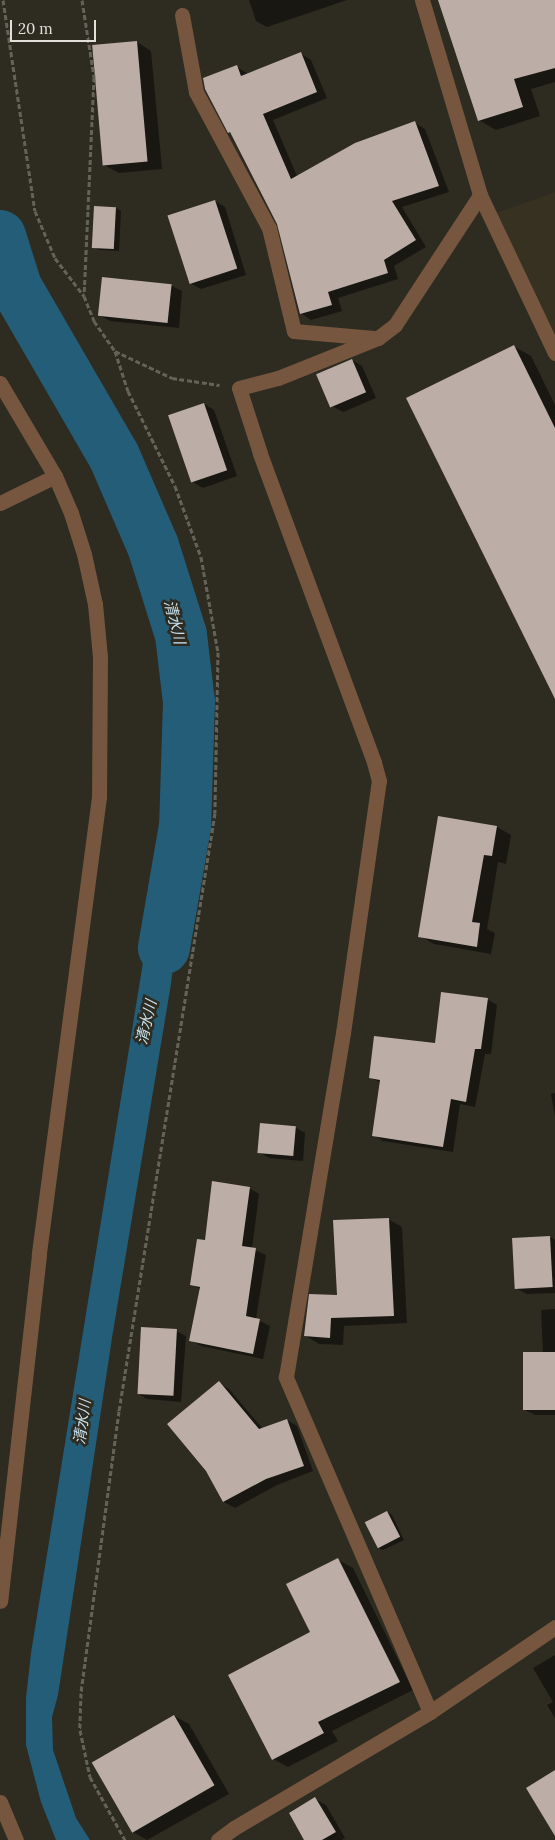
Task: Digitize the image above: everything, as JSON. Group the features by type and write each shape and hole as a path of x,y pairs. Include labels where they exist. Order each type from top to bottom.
{"street":[{"path":"422,0 480,195 555,353"},
{"path":"182,15 196,92 269,228 294,331 378,338"},
{"path":"430,1712 286,1378 342,1033 379,781 260,453 239,388 278,378 378,338 396,325 480,195"},
{"path":"0,383 55,476 71,513 84,554 95,604 100,657 99,797 39,1255 0,1601"},
{"path":"0,503 55,476"},
{"path":"218,1840 234,1828 430,1712 555,1627"},
{"path":"0,1802 16,1840"}],"path":[{"path":"4,0 35,211 55,258 84,296 94,321 116,351 128,391 175,486 201,557 218,652 215,813 119,1411 81,1693 80,1730 90,1777 125,1840"},
{"path":"82,0 94,76 84,296"},
{"path":"116,351 172,378 239,388"}],"shaded area":[{"path":"555,192 555,339 493,214"}],"water":[{"path":"176,878 183,880 171,984 112,1338 58,1695 52,1717 53,1750 76,1818 90,1840 56,1840 41,1802 26,1745 26,1698 31,1653 151,913"}],"building":[{"path":"438,0 555,0 555,68 514,79 523,107 478,121"},
{"path":"137,41 148,162 103,165 92,45"},
{"path":"301,52 317,92 263,114 291,179 355,143 415,121 439,186 392,201 416,240 384,260 388,273 328,292 332,305 300,314 277,224 230,132 228,133 205,89 203,78 237,65 241,76"},
{"path":"215,200 237,268 190,284 167,215"},
{"path":"94,206 116,207 114,249 92,248"},
{"path":"102,277 172,284 168,323 98,316"},
{"path":"514,345 555,428 555,699 406,398"},
{"path":"352,359 366,392 330,407 316,374"},
{"path":"204,403 227,470 191,483 168,415"},
{"path":"438,816 497,826 492,856 484,855 472,922 480,923 477,947 418,937"},
{"path":"441,992 488,998 481,1049 475,1049 466,1102 451,1099 443,1147 372,1136 380,1080 369,1078 374,1036 435,1043"},
{"path":"260,1123 296,1126 293,1156 257,1153"},
{"path":"212,1181 250,1187 242,1246 256,1248 246,1316 260,1319 253,1354 189,1341 200,1287 190,1285 197,1239 205,1240"},
{"path":"389,1218 394,1316 331,1318 330,1338 304,1336 309,1294 337,1295 333,1220"},
{"path":"550,1236 553,1287 515,1289 512,1238"},
{"path":"141,1327 177,1329 173,1396 137,1394"},
{"path":"523,1352 555,1352 555,1410 523,1410"},
{"path":"219,1381 259,1429 287,1419 304,1466 266,1479 223,1502 206,1471 167,1424"},
{"path":"387,1511 400,1537 378,1548 365,1522"},
{"path":"338,1558 400,1682 318,1722 324,1733 272,1760 228,1675 310,1632 286,1584"},
{"path":"174,1715 214,1785 132,1833 92,1762"},
{"path":"555,1770 555,1836 526,1788"},
{"path":"315,1797 336,1832 322,1840 304,1840 289,1813"}],"waterway":[{"name":"清水川","path":"0,236 16,287 114,456 153,546 181,635 189,702 185,826 164,948"}]}
